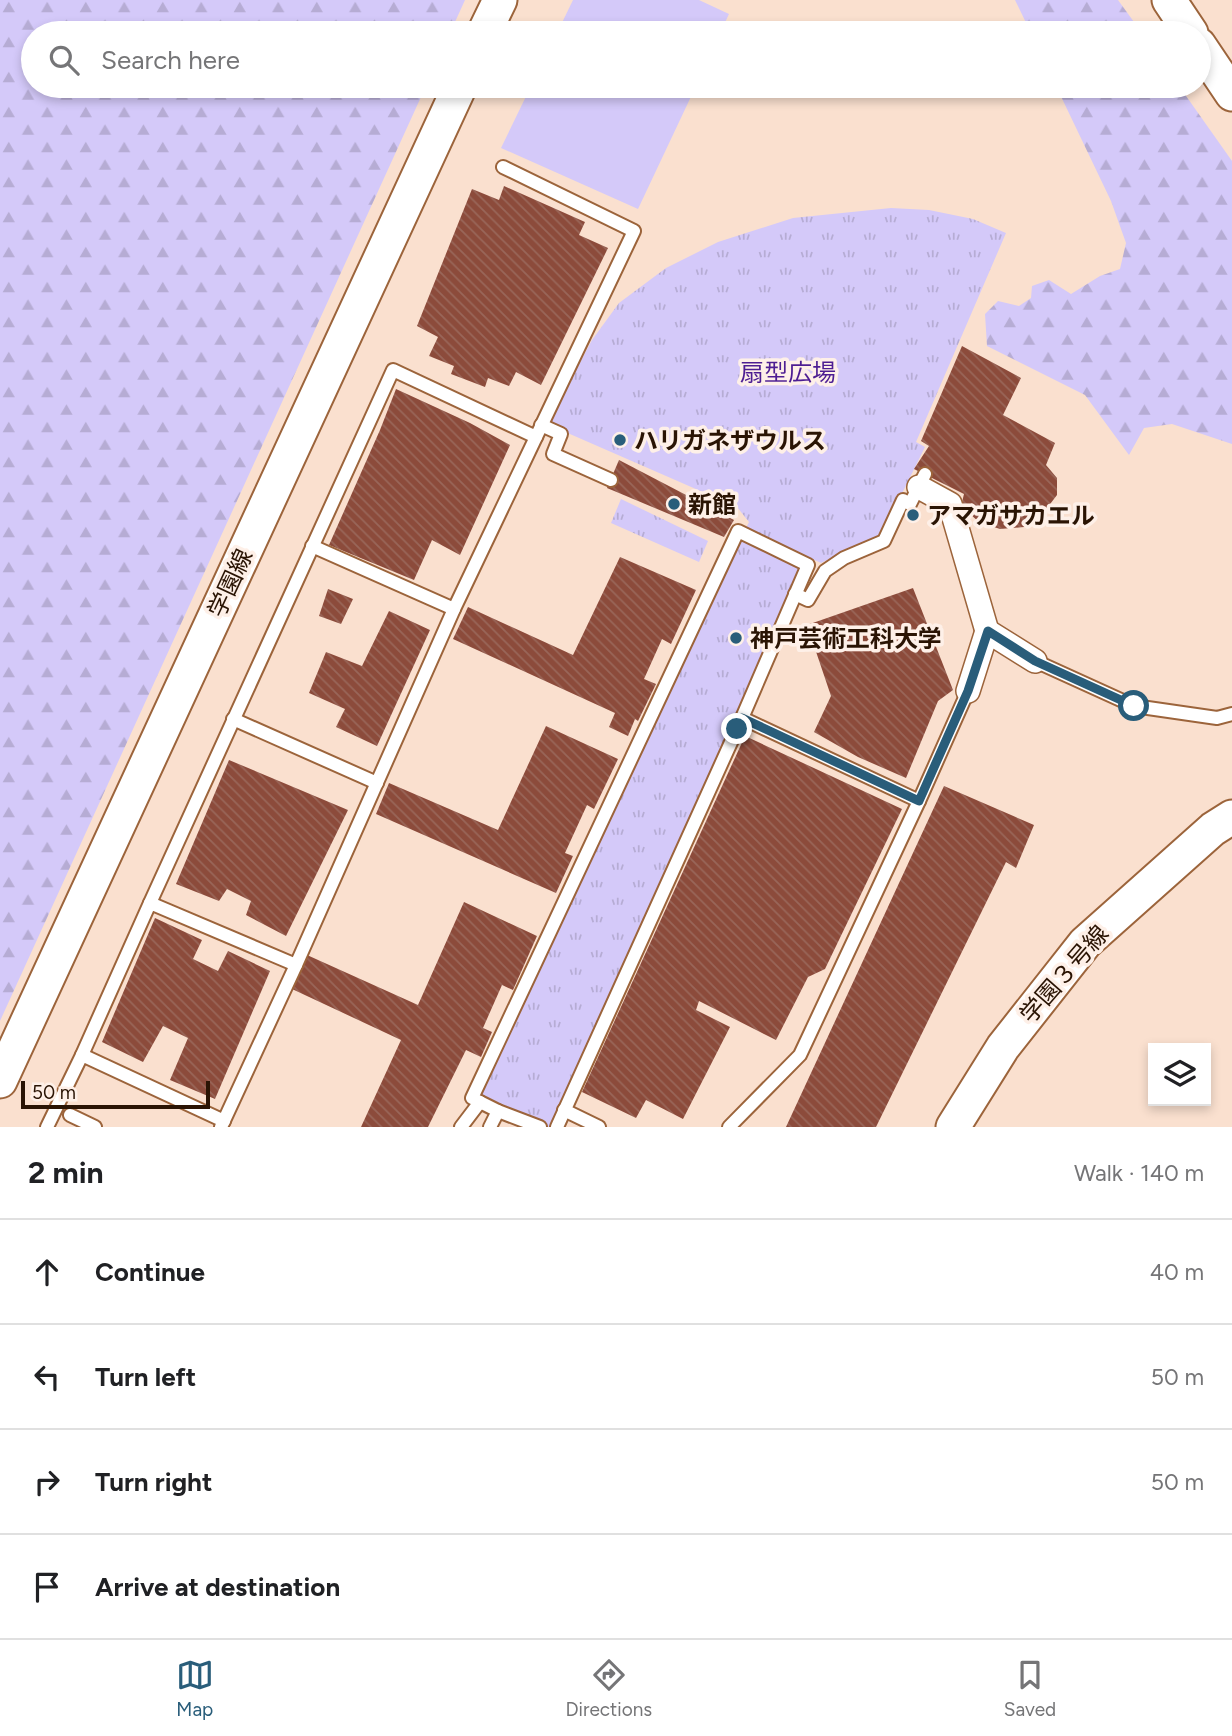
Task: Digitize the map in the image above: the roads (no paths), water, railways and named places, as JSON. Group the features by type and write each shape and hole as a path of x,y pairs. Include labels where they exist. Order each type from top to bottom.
{"street":[{"path":"490,21 500,0"},
{"path":"1169,0 1183,21"},
{"path":"1211,63 1232,94"},
{"name":"学園線","path":"0,1081 454,98"},
{"path":"922,481 950,504 988,631 968,691"},
{"path":"988,631 1035,661"},
{"name":"学園３号線","path":"953,1127 1003,1047 1084,943 1213,830 1232,817"}],"lane":[{"path":"82,1055 223,1124 454,609 634,231 503,167"},
{"path":"47,1127 393,370 539,431 561,434 553,454 611,480"},
{"path":"795,594 808,600 825,571 844,558 884,541 903,500 910,504 922,481"},
{"path":"540,1127 472,1098 738,531 808,565 742,718 557,1127"},
{"path":"312,545 454,609"},
{"path":"1035,661 1134,706 1217,718 1232,714"},
{"path":"729,1127 800,1055 968,691"},
{"path":"742,718 919,801"},
{"path":"233,719 377,783"},
{"path":"150,903 296,965"},
{"path":"461,1127 480,1102"},
{"path":"564,1110 599,1127"},
{"path":"490,1127 498,1111"},
{"path":"70,1115 95,1127"}],"place":[{"name":"ハリガネザウルス","path":"620,440"},
{"name":"新館","path":"674,504"},
{"name":"アマガサカエル","path":"913,515"},
{"name":"神戸芸術工科大学","path":"736,638"}],"park label":[{"name":"扇型広場","path":"788,372"}]}
